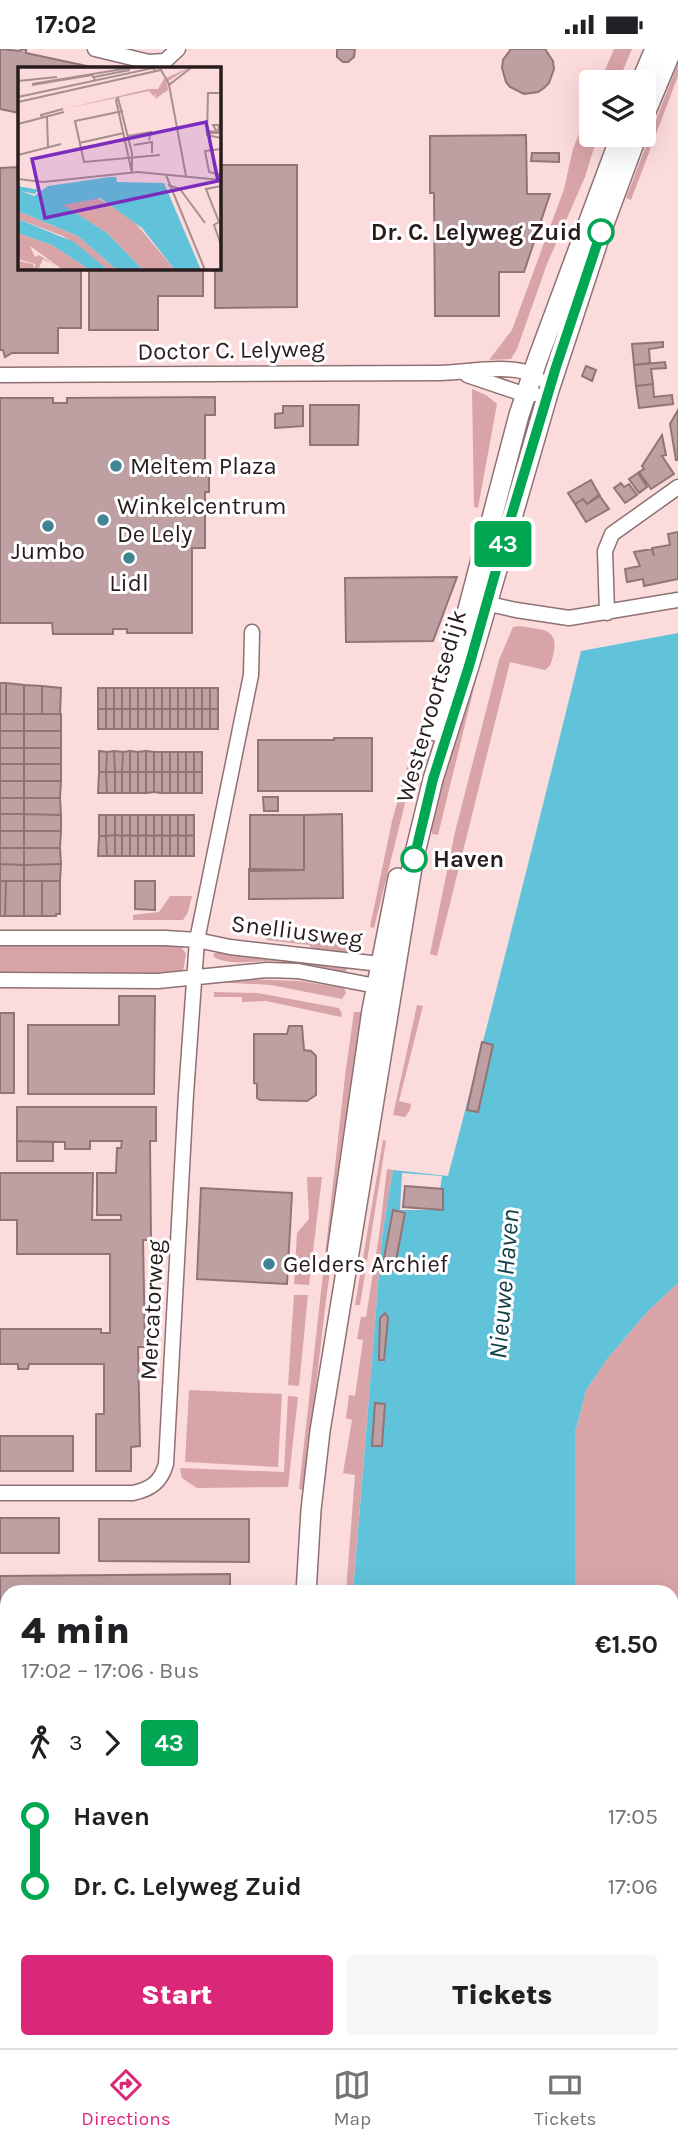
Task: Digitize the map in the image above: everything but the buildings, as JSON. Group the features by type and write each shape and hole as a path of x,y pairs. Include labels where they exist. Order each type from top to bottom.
{"main road":[{"path":"646,70 655,49"},
{"path":"656,88 672,49"},
{"name":"Westervoortsedijk","path":"485,603 526,395 617,147"},
{"name":"Westervoortsedijk","path":"306,1585 320,1431 331,1375 383,976 433,779 469,666 485,603 549,390 601,232 633,147"}],"street":[{"path":"95,49 149,62 165,61 178,49"},
{"name":"Doctor C. Lelyweg","path":"0,375 462,373 480,370 517,370 533,374"},
{"name":"Doctor C. Lelyweg","path":"462,373 526,395"},
{"path":"533,374 549,390"},
{"path":"526,395 549,390"},
{"path":"607,613 605,551 612,534 678,487"},
{"path":"485,603 569,618 678,600"},
{"name":"Snelliusweg","path":"195,978 197,940 251,675 252,632"},
{"name":"Snelliusweg","path":"0,938 197,940 383,976"},
{"name":"Snelliusweg","path":"0,980 158,981 267,970 383,976"},
{"name":"Mercatorweg","path":"0,1493 133,1493 151,1487 163,1473 166,1464 172,1377 178,1229 195,978"}],"shaded area":[{"path":"614,49 632,49 623,70 605,70"},
{"path":"678,63 678,76 656,134 656,120"},
{"path":"579,134 579,147 594,147 585,177 547,264 517,349 511,359 489,360 512,330 564,189"},
{"path":"646,147 651,147 631,200 626,198"},
{"path":"472,389 497,404 478,508 474,507"},
{"path":"513,627 542,630 551,635 554,640 553,656 550,666 545,670 510,662 437,956 430,954 455,832 499,660"},
{"path":"484,647 438,835 432,834 431,804"},
{"path":"411,753 417,755 374,928 370,927 392,821"},
{"path":"170,896 192,896 183,920 133,920 133,915 159,912"},
{"path":"266,936 327,942 358,938 352,953 348,955 314,952 309,945 266,940"},
{"path":"0,943 179,944 186,954 183,971 175,975 0,976"},
{"path":"222,951 347,968 346,972 288,962 234,962 214,957 213,954"},
{"path":"223,978 300,981 344,988 346,993 342,999 271,985 213,982"},
{"path":"214,992 258,993 339,1008 342,1014 341,1017 266,1001 242,1002 242,997 214,997"},
{"path":"417,1005 423,1006 399,1101 411,1104 405,1117 393,1115"},
{"path":"354,1012 366,1012 326,1300 304,1490 299,1489"},
{"path":"383,1140 386,1141 360,1305 355,1305"},
{"path":"387,1169 393,1170 382,1237 354,1585 347,1585 355,1475 343,1473 352,1420 346,1418 349,1395 355,1396 363,1340 357,1339 361,1317 366,1317"},
{"path":"307,1177 322,1177 309,1285 294,1284 297,1233 309,1219"},
{"path":"678,1283 678,1585 575,1585 575,1433 586,1390 608,1358 648,1311"},
{"path":"294,1295 308,1295 299,1386 288,1385"},
{"path":"189,1390 282,1394 278,1467 185,1462"},
{"path":"288,1396 298,1397 288,1487 197,1488 182,1478 180,1468 284,1472"}],"water":[{"name":"Nieuwe Haven","path":"678,633 678,1283 648,1311 608,1358 586,1390 575,1433 575,1585 354,1585 382,1237 393,1170 448,1176 581,651"}],"pier":[{"path":"402,1173 442,1176 437,1210 400,1210"}],"bus line":[{"name":"43","path":"414,859 433,779 469,666 511,517 556,367 601,232"}],"place":[{"name":"Dr. C. Lelyweg Zuid","path":"601,232"},
{"name":"Meltem Plaza","path":"116,466"},
{"name":"Winkelcentrum De Lely","path":"103,520"},
{"name":"Jumbo","path":"48,526"},
{"name":"Lidl","path":"129,558"},
{"name":"Haven","path":"414,859"},
{"name":"Gelders Archief","path":"269,1264"}]}
